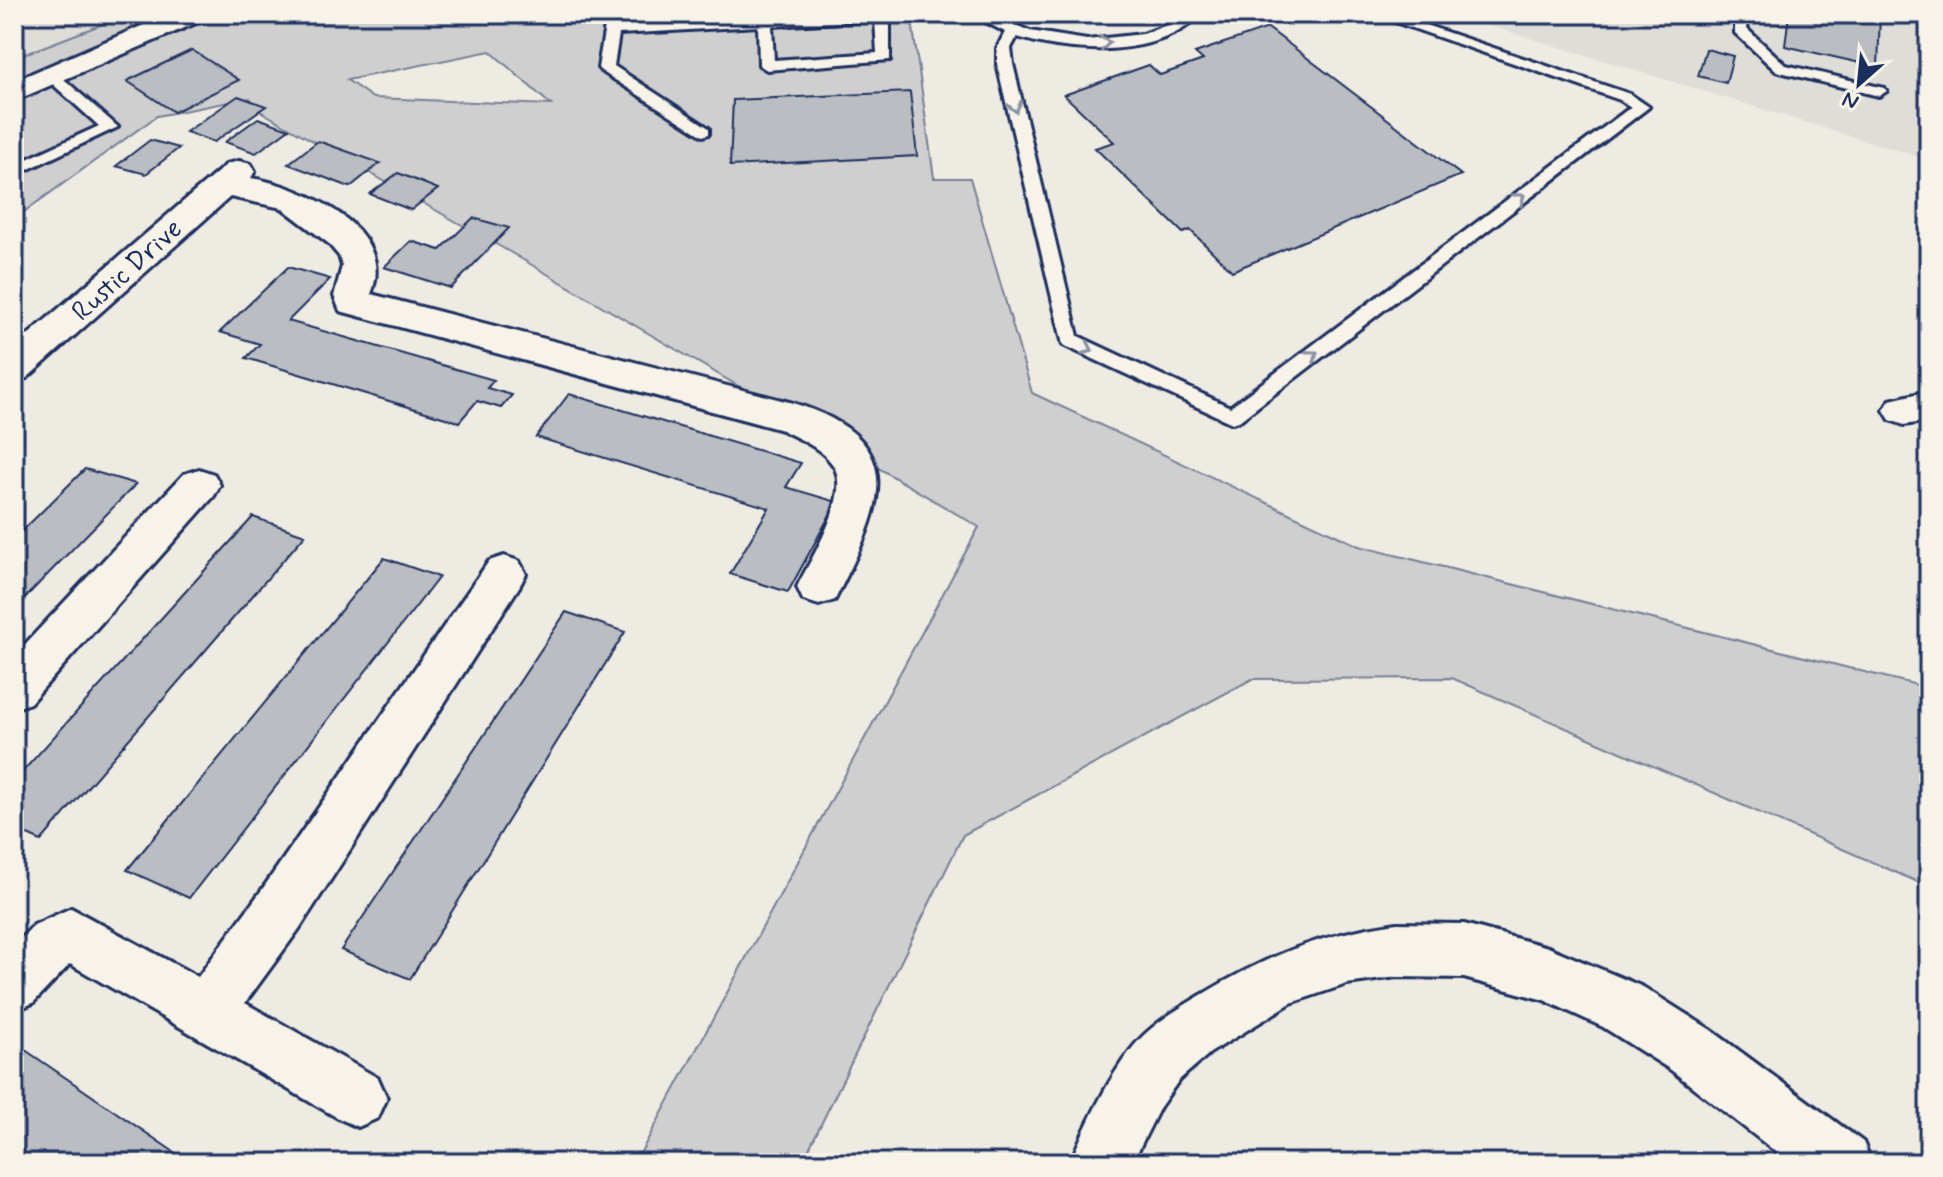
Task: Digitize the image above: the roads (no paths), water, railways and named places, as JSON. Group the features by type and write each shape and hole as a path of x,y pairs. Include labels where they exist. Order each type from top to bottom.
{"street":[{"path":"14,92 52,76 147,21 193,14"},
{"name":"Rustic Drive","path":"14,368 231,178 288,198 314,212 349,244 360,262 360,277 352,296 353,302 793,418 832,439 856,467 861,487 857,508 819,587"},
{"path":"14,688 199,485"},
{"path":"207,1010 280,910 504,574"},
{"path":"14,984 53,944 71,935 358,1098"},
{"path":"1100,1163 1140,1087 1159,1060 1190,1033 1277,981 1347,957 1397,950 1464,951 1548,974 1623,1007 1691,1050 1842,1163"}],"lane":[{"path":"703,131 606,68 613,22 765,22 906,14"},
{"path":"977,14 1012,32 1057,44 1087,45 1130,40 1164,31 1194,14"},
{"path":"1012,32 1004,48 1005,64 1070,340 1232,416 1641,107 1625,97 1379,14"},
{"path":"1742,14 1740,30 1781,68 1879,91"},
{"path":"765,22 767,65 885,57 882,15"},
{"path":"14,171 110,127 52,76"}]}
